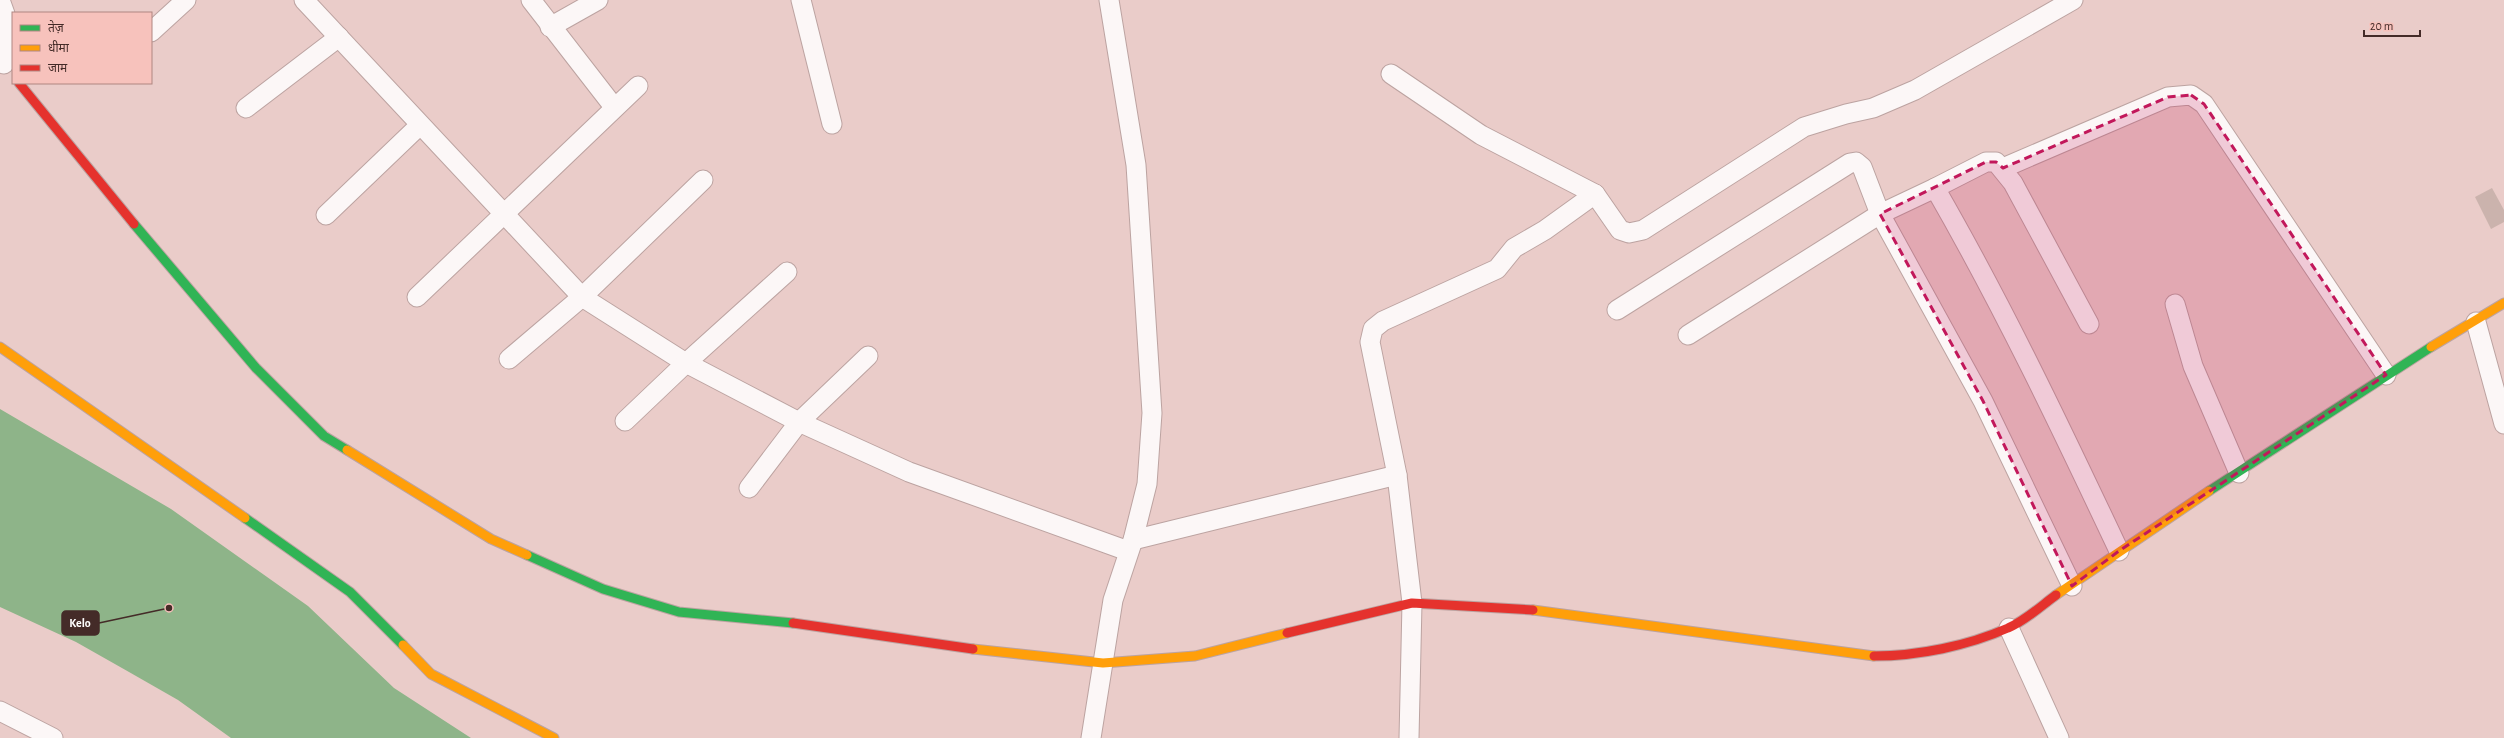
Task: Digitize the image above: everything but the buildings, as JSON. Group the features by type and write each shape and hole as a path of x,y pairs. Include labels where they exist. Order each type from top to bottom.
{"street":[{"path":"0,0 5,14 6,68"},
{"path":"152,31 186,0"},
{"path":"304,0 582,297 686,363 799,422 908,472 1130,545 1397,475"},
{"path":"531,0 550,27 614,107"},
{"path":"550,27 598,0"},
{"path":"801,0 832,124"},
{"path":"1091,738 1113,600 1147,484 1152,413 1136,165 1109,0"},
{"path":"1392,74 1481,135 1595,194 1620,230 1629,233 1644,230 1804,127 1846,114 1873,108 1915,90 2073,0"},
{"path":"246,108 338,37"},
{"path":"19,84 98,182 256,368 324,436 491,539 603,589 679,612 805,624 974,649 1103,663 1195,656 1412,603 1543,611 1864,656 1904,656 1968,642 2009,628 2072,586 2119,552 2386,375 2476,322 2504,303"},
{"path":"417,297 614,107 638,86"},
{"path":"2003,168 2168,97 2191,95 2204,104 2386,375"},
{"path":"326,215 420,125"},
{"path":"1617,310 1850,163 1856,162 1862,166 1880,214 1983,401 2072,586"},
{"path":"1688,335 1880,214 1986,162 1996,162 2003,168 2013,183 2090,324"},
{"path":"509,359 582,297 703,180"},
{"path":"1935,188 1975,257 2031,365 2119,552"},
{"path":"1408,738 1412,603 1397,475 1370,342 1373,329 1383,321 1497,269 1514,248 1545,230 1595,194"},
{"path":"625,421 686,363 787,272"},
{"path":"2175,304 2193,366 2239,472"},
{"path":"2476,322 2504,424"},
{"path":"0,347 350,592 431,674 554,738"},
{"path":"749,488 799,422 868,356"},
{"path":"2009,628 2059,738"},
{"path":"0,711 53,738"}],"highlighted area":[{"path":"2191,95 2204,104 2386,375 2119,551 2072,586 1983,401 1880,214 1986,162 1996,162 2003,168 2168,97"}],"shaded area":[{"path":"0,409 171,509 308,606 394,688 471,738 231,738 178,700 129,672 76,642 0,607"}],"traffic: fast":[{"path":"134,224 256,368 324,436 347,450"},
{"path":"2209,491 2431,347"},
{"path":"245,518 350,592 403,645"},
{"path":"527,555 603,589 679,612 793,623"}],"traffic: slow":[{"path":"2431,347 2504,303"},
{"path":"0,347 245,518"},
{"path":"347,450 491,539 527,555"},
{"path":"2056,595 2209,491"},
{"path":"1533,610 1874,656"},
{"path":"973,649 1103,663 1195,656 1287,633"},
{"path":"403,645 431,674 554,738"}],"traffic: jam":[{"path":"20,84 134,224"},
{"path":"1874,656 1891,656 1925,652 1976,640 2014,625 2056,595"},
{"path":"1287,633 1412,603 1533,610"},
{"path":"793,623 973,649"}],"place":[{"name":"Kelo","path":"169,608"}]}
